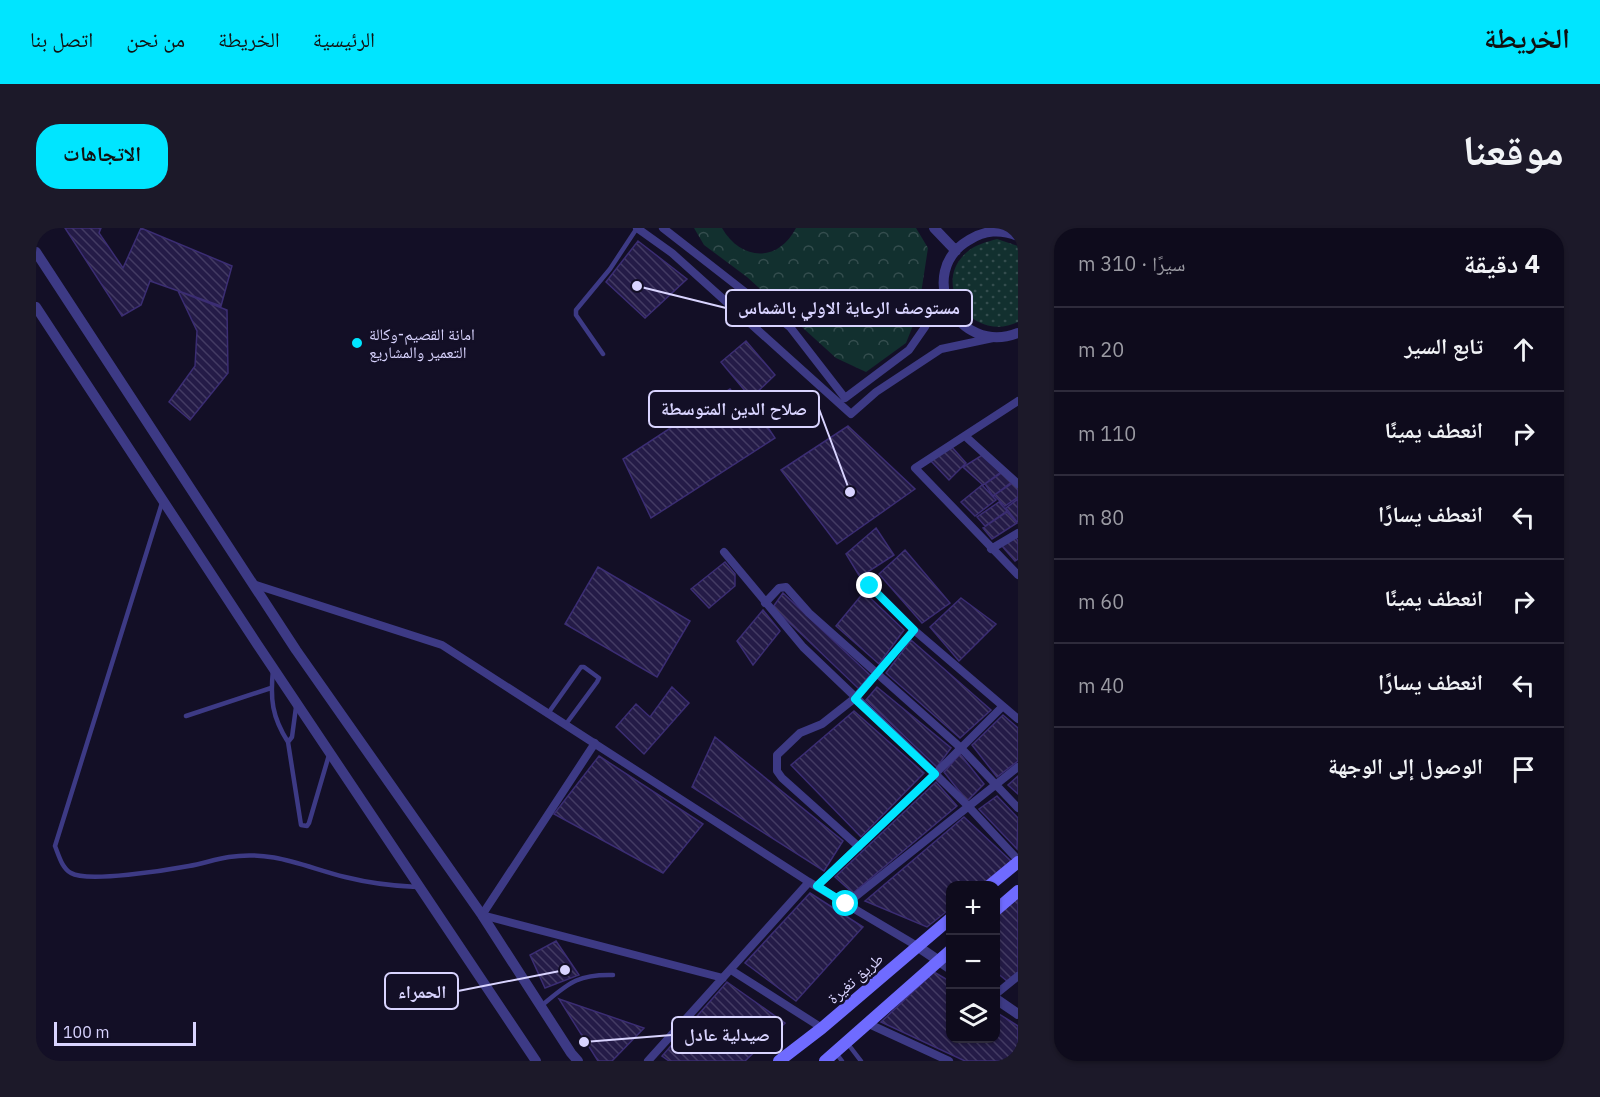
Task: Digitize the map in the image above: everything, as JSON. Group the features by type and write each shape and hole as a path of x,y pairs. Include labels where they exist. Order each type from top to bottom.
{"main road":[{"path":"994,881 1018,861"},
{"path":"1000,907 1018,891"},
{"name":"طريق تغيرة","path":"779,1061 822,1028 946,922"},
{"path":"825,1061 839,1057 847,1043 946,955"}],"street":[{"path":"637,228 672,253 851,414 876,392 940,349 1018,333"},
{"path":"663,228 790,327 845,398 909,350 926,327 944,288"},
{"path":"934,228 956,251"},
{"path":"1016,234 980,230 956,251 944,277 944,288 948,304 960,323 975,333 1018,339"},
{"path":"36,252 296,650 482,915 574,1058"},
{"path":"36,307 536,1061"},
{"path":"1018,401 915,468 1018,575"},
{"path":"966,436 1018,484"},
{"path":"992,549 1018,533"},
{"path":"724,552 803,647 968,806 1018,861"},
{"path":"253,584 442,645 813,884 946,966"},
{"path":"870,586 914,630 1018,718"},
{"path":"765,603 779,588 786,587 809,613 961,748 1018,808"},
{"path":"859,847 782,778 777,771 777,755 800,733 822,724 855,699 914,630"},
{"path":"648,1061 813,884 859,847 1002,706"},
{"path":"482,915 595,743"},
{"path":"846,904 1018,767"},
{"path":"482,915 723,978"},
{"path":"731,970 822,1028"},
{"path":"1000,993 1018,976"},
{"path":"1000,1000 1018,1014"},
{"path":"869,1024 949,1061"}],"lane":[{"path":"603,354 576,315 576,310 610,269 637,228"},
{"path":"163,500 55,846 64,867 72,874 83,877 105,876 189,866 229,857 252,855 286,858 343,876 390,886 420,887"},
{"path":"273,667 271,688 273,708 276,721 288,741 301,825 309,823 330,752"},
{"path":"549,712 581,667 597,675 599,678 597,682 566,724"},
{"path":"186,716 271,688"},
{"path":"288,741 292,737 297,703"},
{"path":"541,1006 561,989 579,978 588,975 613,975"},
{"path":"847,1043 861,1061"}],"green space":[{"path":"694,228 722,228 739,247 759,254 780,247 796,228 916,228 928,248 918,313 906,343 866,372 836,358 747,277 704,245"},
{"path":"997,239 1018,246 1018,322 1001,327 986,325 972,318 961,307 955,294 953,280 956,265 970,249"}],"building":[{"path":"65,228 101,228 99,233 123,268 141,228 232,266 221,306 150,281 141,305 122,316"},
{"path":"638,241 687,279 645,318 606,282"},
{"path":"178,291 227,310 228,373 190,420 169,402 195,366 197,331"},
{"path":"746,341 775,375 751,398 721,362"},
{"path":"730,389 743,405 751,402 775,438 651,518 623,459"},
{"path":"848,426 915,489 837,544 781,470"},
{"path":"951,446 966,463 949,480 931,461"},
{"path":"984,454 1001,472 983,485 963,467"},
{"path":"1003,472 1013,481 993,496 985,484"},
{"path":"1014,482 1018,486 1018,497 1005,506 994,495"},
{"path":"982,485 996,500 975,516 961,502"},
{"path":"1018,499 1018,521 1017,522 1006,508"},
{"path":"999,502 1007,511 985,526 977,517"},
{"path":"1007,512 1017,523 992,539 983,528"},
{"path":"876,528 894,555 860,577 846,554"},
{"path":"1015,536 1018,541 1018,559 1015,561 1001,545"},
{"path":"905,550 950,603 922,623 879,574"},
{"path":"725,562 735,574 735,586 709,608 691,589"},
{"path":"598,567 690,621 657,677 565,624"},
{"path":"864,592 904,630 879,664 836,626"},
{"path":"783,593 870,675 859,689 773,607"},
{"path":"961,598 996,624 959,661 930,627"},
{"path":"763,610 780,631 753,665 737,641"},
{"path":"911,640 991,710 960,738 886,673"},
{"path":"672,687 689,703 644,754 616,727 636,704 650,717"},
{"path":"877,687 951,748 937,767 866,700"},
{"path":"854,711 924,773 861,837 791,765"},
{"path":"1003,715 1018,728 1018,761 997,777 972,745"},
{"path":"715,737 843,841 824,871 692,787"},
{"path":"960,754 984,784 967,801 944,772"},
{"path":"599,756 703,824 663,873 554,814"},
{"path":"1018,776 1018,794 1008,785"},
{"path":"936,782 957,806 853,893 835,877"},
{"path":"997,796 1018,818 1017,849 979,809"},
{"path":"964,817 1011,861 986,881 946,881 946,912 927,927 865,901"},
{"path":"810,893 863,927 796,1001 745,963"},
{"path":"1018,897 1018,972 1007,981 1000,975 1000,913"},
{"path":"556,941 579,975 545,988 530,955"},
{"path":"934,972 946,979 946,1043 1000,1043 1000,1015 1018,1026 1018,1061 965,1061 881,1022"},
{"path":"727,982 785,1023 745,1061 669,1061 662,1056"},
{"path":"559,999 644,1028 612,1061 598,1061"}],"place":[{"name":"مستوصف الرعاية الاولي بالشماس","path":"637,286"},
{"name":"امانة القصيم-وكالة التعمير والمشاريع","path":"357,343"},
{"name":"صلاح الدين المتوسطة","path":"850,492"},
{"name":"الحمراء","path":"565,970"},
{"name":"صيدلية عادل","path":"584,1042"}],"route":[{"path":"846,904 817,886 935,774 855,699 914,630 870,586"}]}
